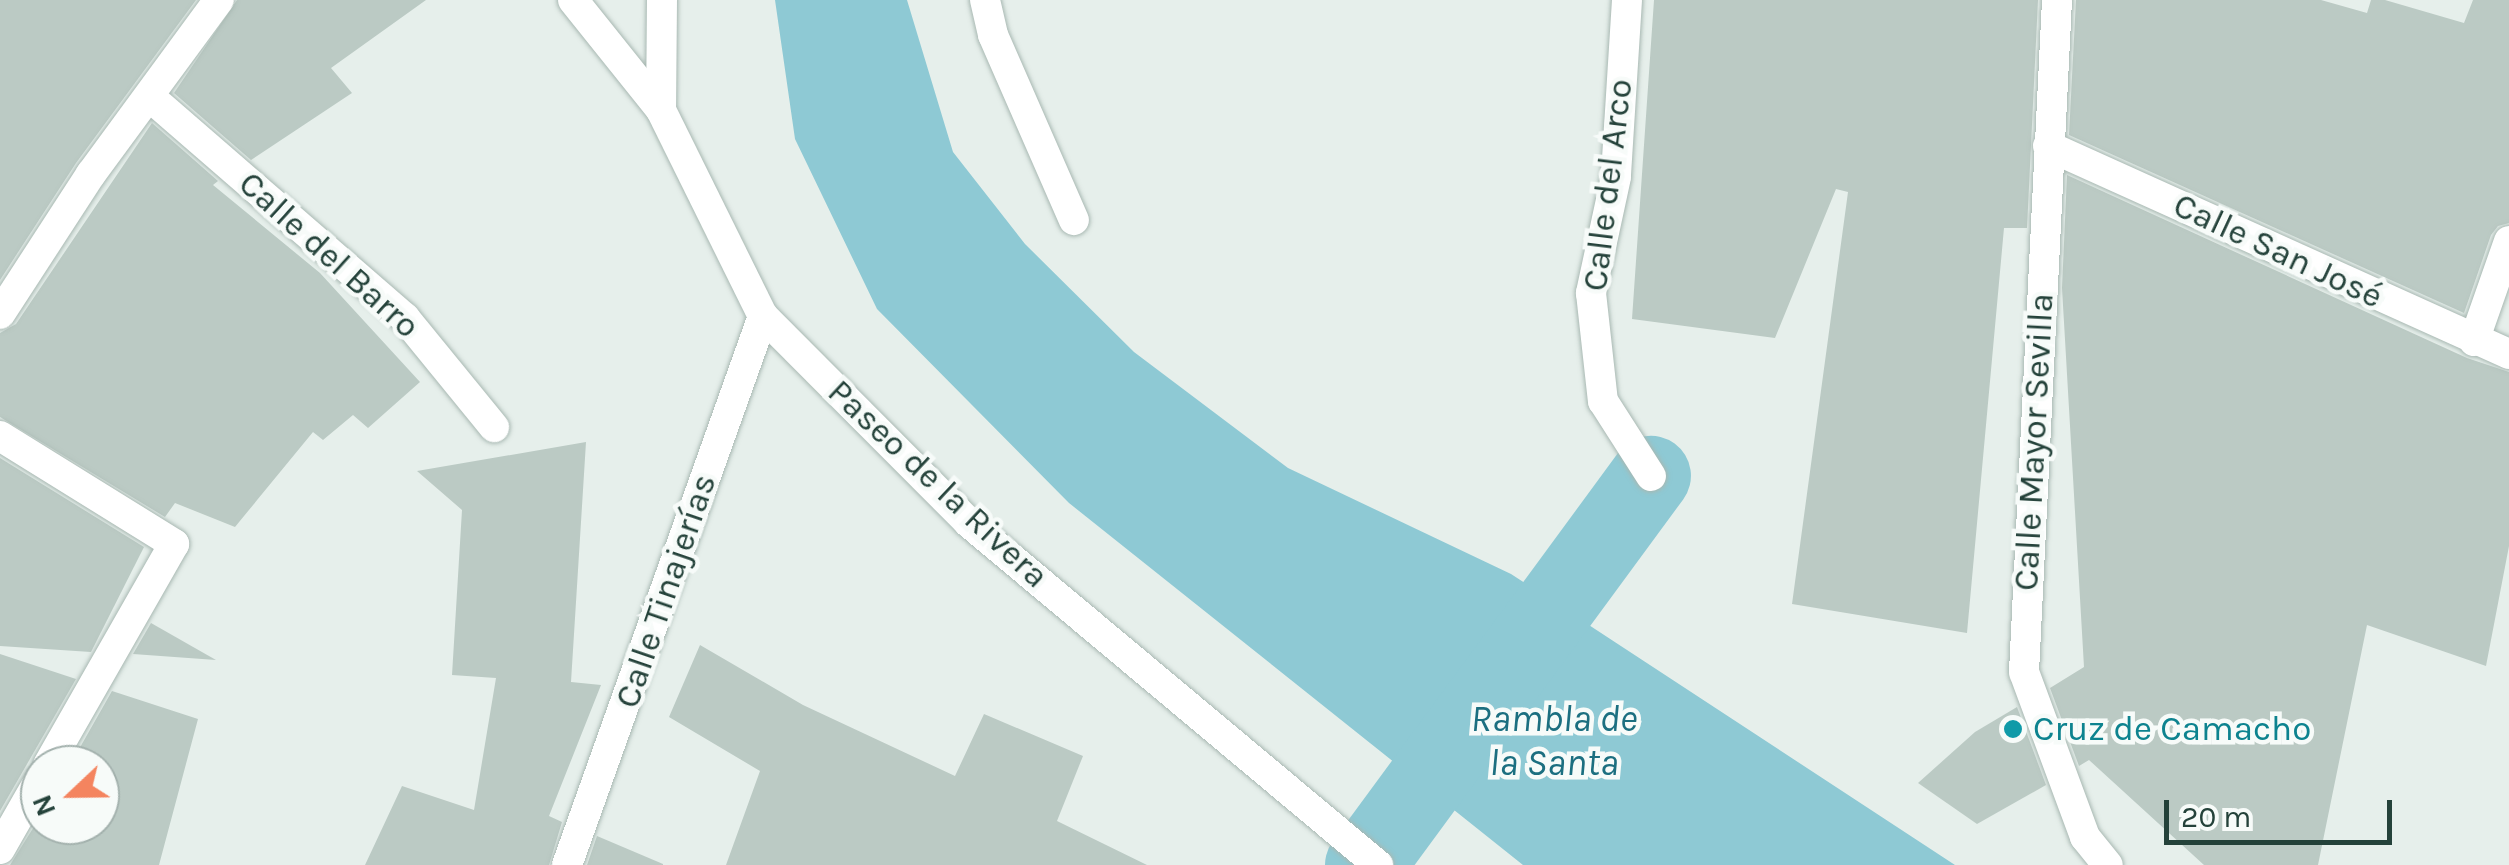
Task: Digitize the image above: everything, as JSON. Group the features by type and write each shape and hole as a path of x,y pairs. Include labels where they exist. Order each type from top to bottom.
{"street":[{"path":"2,307 91,174 218,0"},
{"path":"573,0 661,110"},
{"name":"Paseo de la Rivera","path":"662,0 661,110 764,316 968,522 1378,865"},
{"path":"984,0 993,35 1074,220"},
{"name":"Calle del Arco","path":"1626,0 1616,177 1591,293 1602,401 1650,476"},
{"name":"Calle Mayor Sevilla","path":"2057,0 2024,672 2085,838 2108,865"},
{"name":"Calle del Barro","path":"150,97 405,318 494,427"},
{"name":"Calle San José","path":"2048,146 2474,342 2509,354"},
{"path":"2474,342 2509,242"},
{"name":"Calle Tinajerías","path":"566,865 764,316"},
{"path":"0,436 174,544 59,745"},
{"path":"0,849 20,814"}],"water":[{"name":"Rambla de la Santa","path":"775,0 907,0 953,152 1025,244 1134,352 1288,468 1511,574 1955,865 1523,865 1069,503 877,309 795,139"}],"building":[{"path":"0,0 196,0 76,163 0,280"},
{"path":"237,0 426,0 331,68 352,93 251,160 174,93"},
{"path":"1654,0 2038,0 2027,228 2004,228 1967,633 1792,604 1848,192 1836,189 1775,338 1632,319"},
{"path":"2076,0 2321,0 2367,13 2371,0 2385,0 2464,23 2473,0 2509,0 2509,223 2498,226 2491,235 2464,313 2069,135"},
{"path":"152,123 218,181 213,185 320,273 420,382 368,428 353,415 323,440 313,432 235,527 175,503 165,517 0,417 0,333 16,324"},
{"path":"2067,175 2467,358 2509,372 2509,546 2486,666 2367,625 2318,865 2204,865 2089,760 2079,766 2050,688 2084,667 2062,288"},
{"path":"586,442 571,682 601,685 549,816 562,822 549,865 365,865 402,786 474,810 496,678 452,675 462,510 417,471"},
{"path":"0,458 144,547 91,652 0,646"},
{"path":"151,623 216,660 133,654"},
{"path":"700,645 803,705 955,776 984,714 1083,756 1057,821 1147,865 726,865 760,771 669,717"},
{"path":"0,654 76,679 38,745 20,745 20,776 0,811"},
{"path":"112,691 198,719 159,865 10,865 22,845 120,845 120,745 81,745"},
{"path":"2017,707 2046,785 1977,824 1918,783 1975,732"},
{"path":"597,836 663,864 663,865 587,865"}],"waterway":[{"path":"1365,865 1651,476"}],"place":[{"name":"Cruz de Camacho","path":"2013,729"}]}
